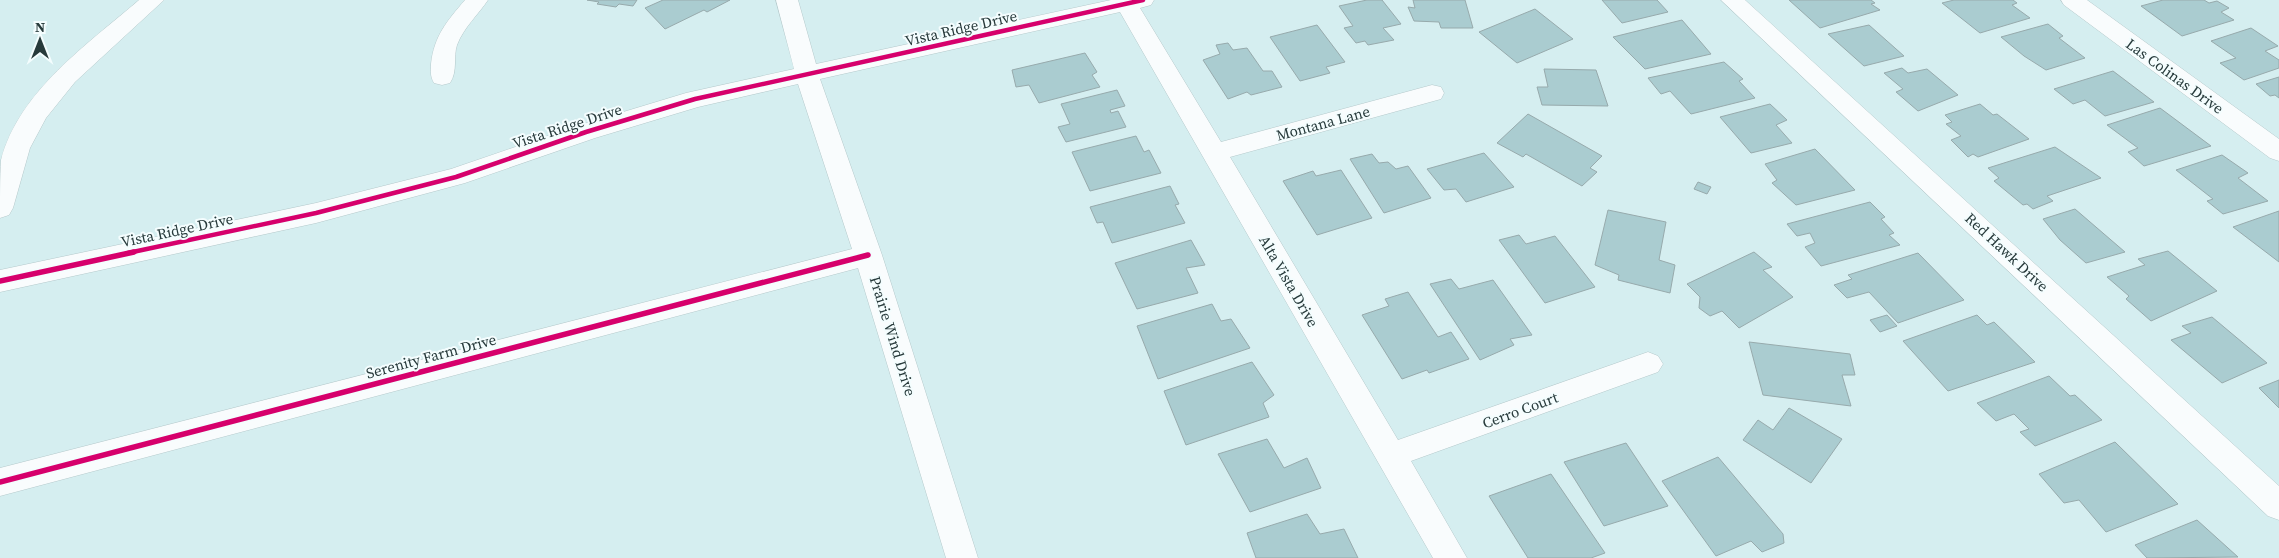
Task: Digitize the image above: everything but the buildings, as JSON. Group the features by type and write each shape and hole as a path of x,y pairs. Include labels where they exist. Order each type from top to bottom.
{"street":[{"path":"0,208 24,132 50,95 82,62 153,0"},
{"path":"442,77 444,46 456,25 477,0"},
{"name":"Prairie Wind Drive","path":"787,0 807,75 868,256 962,558"},
{"name":"Red Hawk Drive","path":"1732,0 2064,304 2279,506"},
{"name":"Las Colinas Drive","path":"2072,0 2279,152"},
{"name":"Vista Ridge Drive","path":"0,281 316,213 456,177 586,132 695,99 1135,2"},
{"name":"Alta Vista Drive","path":"1135,2 1214,153 1451,558"},
{"name":"Montana Lane","path":"1214,153 1432,93"},
{"name":"Serenity Farm Drive","path":"0,482 868,256"},
{"name":"Cerro Court","path":"1392,455 1648,364"}],"cycle path":[{"path":"0,281 316,213 456,177 586,132 695,99 1143,0"},
{"path":"0,482 868,255"}]}
